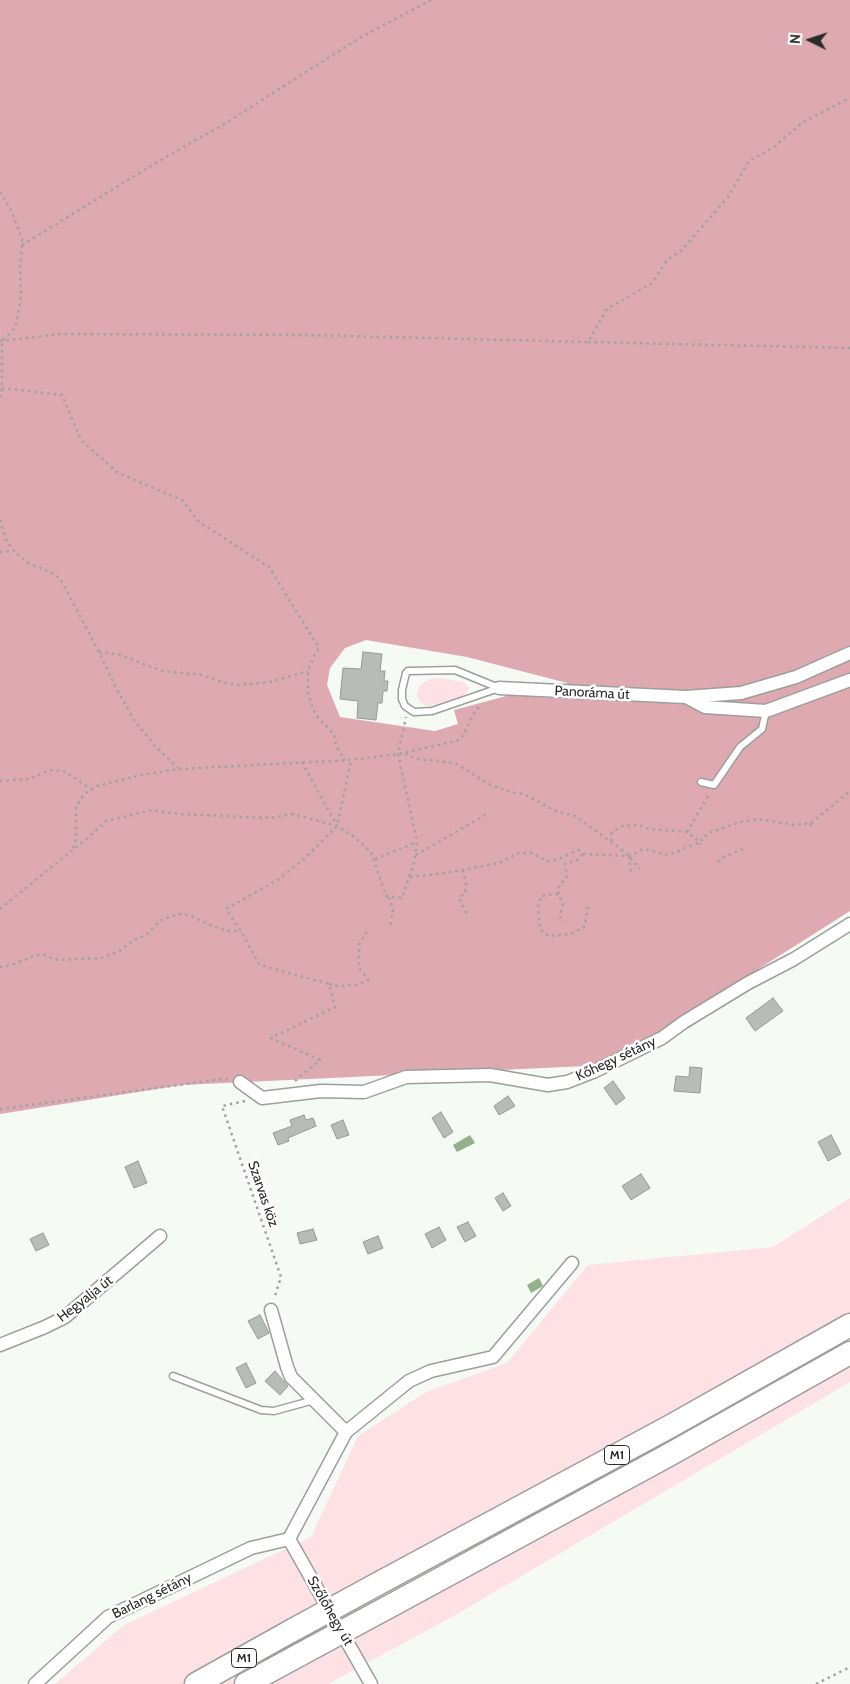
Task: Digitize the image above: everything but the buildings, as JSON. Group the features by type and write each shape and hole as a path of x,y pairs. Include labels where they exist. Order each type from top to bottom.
{"highway":[{"name":"M1","path":"196,1684 669,1427 850,1325"},
{"name":"M1","path":"246,1684 667,1456 850,1353"}],"street":[{"name":"Panoráma út","path":"499,688 686,697 741,693 796,677 850,653"},
{"name":"Panoráma út","path":"686,697 705,707 766,711 850,680"},
{"name":"Kőhegy sétány","path":"240,1082 262,1098 321,1092 364,1092 406,1077 490,1075 548,1085 567,1082 594,1072 662,1038 748,983 794,959 850,924"},
{"name":"Hegyalja út","path":"0,1345 65,1317 160,1236"},
{"path":"289,1539 346,1432 410,1381 430,1371 493,1357 572,1263"},
{"path":"271,1310 289,1373 346,1432"},
{"name":"Barlang sétány","path":"35,1684 108,1617 251,1548 289,1539"},
{"name":"Szőlőhegy út","path":"289,1539 371,1684"}],"lane":[{"path":"455,670 499,688 432,712 418,713 408,709 402,699 404,677 408,671 455,670"},
{"path":"701,782 714,785 740,748 762,729 766,711"},
{"path":"173,1376 261,1410 274,1411 315,1400"}],"path":[{"path":"22,245 159,161 226,123 361,37 431,0"},
{"path":"588,342 607,310 652,283 667,260 682,250 728,197 749,161 774,147 803,122 850,98"},
{"path":"0,192 12,212 22,239 20,260 21,296 17,321 14,328 1,341 2,388 0,399"},
{"path":"1,341 61,334 306,334 850,348"},
{"path":"2,388 62,395 81,440 118,474 182,500 198,522 269,567 319,648 308,671 308,693 313,709 319,719 334,734 336,746 345,760"},
{"path":"0,520 7,542 14,551 28,563 57,576 68,593 134,720 167,759 180,769"},
{"path":"0,552 14,551"},
{"path":"99,652 120,655 162,671 203,675 232,685 270,682 308,671"},
{"path":"72,849 76,838 76,807 80,799 91,789 104,784 141,775 180,769 352,760 398,754 456,741 460,739 478,707 499,688"},
{"path":"0,909 106,821 152,810 179,814 271,818 292,814 337,826 363,843 371,852 386,896 402,898 416,855 417,842 398,754 408,709"},
{"path":"403,753 418,759 455,763 489,784 510,792 524,794 555,811 574,816 611,841 629,856 640,869"},
{"path":"352,760 337,826 304,859 279,879 226,909 241,931 257,962 338,986 356,985 368,980 359,968 359,945 368,930"},
{"path":"302,762 337,826"},
{"path":"0,780 29,779 50,770 64,771 91,789"},
{"path":"687,832 714,785"},
{"path":"410,877 499,863 518,853 533,853 546,861 556,860 579,850 582,854 629,856 644,849 669,855 700,844 708,833 741,822 758,819 794,826 811,823 850,790"},
{"path":"416,855 486,814"},
{"path":"810,829 811,823"},
{"path":"611,841 612,832 622,826 638,825 649,829 687,832 700,844"},
{"path":"374,860 417,842"},
{"path":"718,862 725,856 744,849"},
{"path":"562,923 560,916 563,905 557,889 567,876 565,864 579,859 582,854"},
{"path":"629,856 631,875"},
{"path":"463,870 466,882 465,893 459,898 467,915"},
{"path":"558,894 541,896 538,909 540,929 550,936 571,934 585,926 588,905"},
{"path":"389,897 394,911 390,927"},
{"path":"0,966 12,965 36,955 44,955 58,960 101,958 118,952 134,940 146,935 160,921 178,914 189,915 227,931 241,931"},
{"path":"274,1097 320,1060 271,1038 335,1007 329,984"},
{"path":"0,1109 223,1079 240,1082"},
{"name":"Szarvas köz","path":"243,1101 222,1106 281,1278 271,1310"},
{"path":"816,1684 850,1667"}],"shaded area":[{"path":"0,0 850,0 850,911 607,1065 182,1085 0,1114","holes":["366,640 467,657 567,683 565,699 510,695 454,710 458,724 435,731 340,717 327,685 330,668 345,648"]},
{"path":"440,678 463,682 469,689 462,696 436,705 428,706 423,704 417,698 420,685 430,679"},
{"path":"470,1135 475,1143 457,1152 453,1145"},
{"path":"850,1198 850,1382 452,1617 328,1684 55,1684 124,1625 311,1537 358,1436 426,1392 507,1363 588,1265 773,1247"},
{"path":"539,1278 543,1286 531,1293 527,1285"}]}
